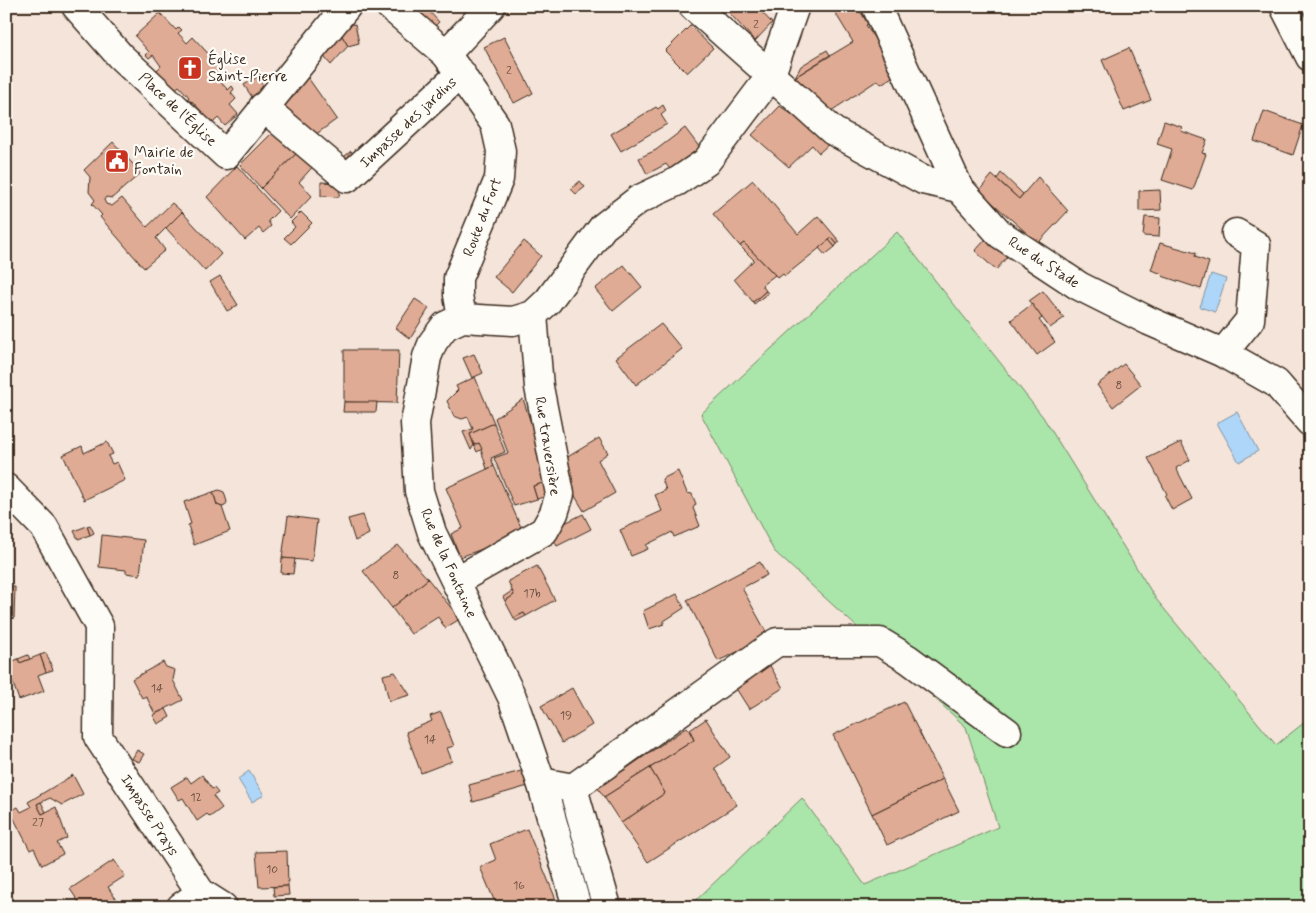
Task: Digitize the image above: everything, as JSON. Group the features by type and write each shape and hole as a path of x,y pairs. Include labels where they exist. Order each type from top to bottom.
{"street":[{"name":"Place de l'Église","path":"76,6 120,56 226,155 346,6"},
{"name":"Route du Fort","path":"390,6 453,63 495,124 502,151 499,179 458,278 458,295 462,318"},
{"path":"453,63 491,6"},
{"path":"693,6 770,77 833,131 923,180 959,188"},
{"path":"462,318 513,321 533,316 548,301 603,227 638,200 678,181 706,162 770,77 795,6"},
{"name":"Rue du Stade","path":"876,6 959,188 1000,234 1080,286 1149,321 1223,353 1276,383 1310,422"},
{"path":"1284,6 1310,57"},
{"name":"Impasse des jardins","path":"263,107 347,178 453,63"},
{"path":"1223,353 1250,320 1256,245 1236,233"},
{"name":"Rue traversière","path":"456,581 544,531 554,513 560,494 538,387 533,316"},
{"name":"Rue de la Fontaine","path":"462,318 445,326 433,342 426,357 415,423 419,491 432,533 512,697 541,782 577,907"},
{"name":"Impasse Prays","path":"6,488 44,527 98,626 98,737 202,902"},
{"path":"541,782 573,788 777,642 880,642 908,659 1007,732"},
{"path":"573,788 607,907"}],"green space":[{"path":"897,232 1043,417 1156,599 1276,745 1310,718 1310,907 689,907 802,798 865,885 998,827 966,727 774,551 701,414"}],"water":[{"path":"1211,274 1226,279 1215,312 1200,307"},
{"path":"1237,412 1258,451 1239,462 1217,423"},
{"path":"249,771 264,795 252,802 238,779"}],"building":[{"path":"402,6 427,6 426,8 439,22 428,33"},
{"path":"723,6 756,6 772,23 755,41"},
{"path":"831,6 857,6 868,24 866,25 897,74 881,84 878,80 825,115 795,77 853,42"},
{"name":"Église Saint-Pierre","path":"160,13 176,30 179,27 182,30 178,33 187,43 193,37 223,70 219,73 222,76 218,79 228,90 232,86 234,89 231,93 236,99 230,105 238,114 225,126 218,118 212,124 205,115 201,118 198,115 202,112 192,101 189,104 186,100 189,97 179,86 172,92 155,72 161,66 153,55 149,58 146,55 149,52 135,36"},
{"path":"355,24 359,43 348,46 338,29"},
{"path":"690,26 713,48 687,73 665,51"},
{"path":"338,29 348,46 331,65 320,52"},
{"path":"504,37 533,93 514,103 484,47"},
{"path":"1129,48 1151,100 1124,111 1102,60"},
{"path":"827,50 830,55 795,77 801,66"},
{"path":"304,72 337,119 315,135 304,131 282,102 284,98 287,102 293,97 288,92"},
{"path":"257,77 267,91 254,100 244,85"},
{"path":"663,105 666,111 661,115 667,124 621,151 611,134 656,107 658,109"},
{"path":"780,106 830,143 819,153 812,145 789,167 752,135"},
{"path":"1264,111 1303,125 1293,155 1254,141"},
{"path":"1164,121 1182,127 1181,131 1207,140 1202,153 1206,154 1193,190 1162,180 1172,149 1157,144"},
{"path":"277,128 301,149 261,188 240,165"},
{"path":"685,128 700,148 670,169 666,164 647,174 639,158 656,150"},
{"path":"113,142 141,173 112,198 106,197 104,200 106,204 112,206 122,198 147,227 172,203 182,212 156,238 165,250 144,268 100,217 102,215 92,204 95,200 89,192 90,177 84,170"},
{"path":"301,149 316,163 299,182 312,196 290,219 261,188"},
{"path":"351,151 358,160 339,161"},
{"path":"237,166 278,211 268,221 271,226 263,233 259,228 245,240 207,197"},
{"path":"1001,173 1023,194 1019,199 997,179"},
{"path":"992,175 1019,199 1038,177 1068,211 1038,243 979,191"},
{"path":"753,180 798,234 818,216 840,242 837,244 832,238 785,276 783,274 778,278 744,243 740,246 713,214"},
{"path":"580,181 585,187 576,194 571,189"},
{"path":"321,182 340,183 339,197 321,196"},
{"path":"1160,190 1161,210 1139,211 1139,191"},
{"path":"182,212 221,254 205,271 166,228"},
{"path":"301,212 312,223 291,244 284,238 295,227 291,222"},
{"path":"1145,217 1160,218 1159,237 1143,236"},
{"path":"832,238 837,244 835,247 829,240"},
{"path":"987,238 1007,257 996,270 975,251"},
{"path":"829,240 835,247 825,255 819,248"},
{"path":"524,241 541,256 512,292 494,277"},
{"path":"744,243 775,275 762,285 766,291 753,302 734,279 754,260 740,246"},
{"path":"1160,243 1196,253 1195,257 1209,262 1201,289 1162,276 1163,274 1151,270"},
{"path":"624,265 642,287 613,311 595,289"},
{"path":"220,276 238,305 227,311 210,282"},
{"path":"766,291 768,293 754,304 753,302"},
{"path":"1043,291 1064,318 1050,328 1029,301"},
{"path":"415,299 429,308 410,339 396,328"},
{"path":"1032,304 1042,318 1039,320 1055,342 1037,355 1011,320"},
{"path":"661,324 682,349 636,385 616,358"},
{"path":"344,350 399,350 397,403 344,402"},
{"path":"474,354 483,373 472,378 463,358"},
{"path":"1124,364 1141,385 1113,407 1097,385"},
{"path":"475,377 494,423 470,434 474,445 471,450 463,432 473,429 468,417 462,419 454,416 447,401 458,390 456,386"},
{"path":"523,399 550,481 533,486 537,499 514,506 494,458 508,453 495,418"},
{"path":"344,402 377,402 376,412 343,412"},
{"path":"494,423 505,452 491,458 494,466 487,469 479,443 474,445 470,434"},
{"path":"599,438 608,453 598,460 615,493 584,511 556,464"},
{"path":"107,442 113,454 108,456 112,464 117,462 125,480 84,500 63,455 82,446 84,453"},
{"path":"1181,442 1190,460 1176,468 1192,499 1172,510 1165,496 1167,494 1148,458"},
{"path":"479,443 482,449 477,452 474,445"},
{"path":"494,466 524,534 460,557 451,534 463,528 446,488"},
{"path":"678,471 687,493 692,494 696,504 693,508 700,526 674,537 672,532 646,545 648,549 631,556 620,530 662,511 655,495 666,490 662,479"},
{"path":"550,481 553,494 537,499 533,486"},
{"path":"219,490 224,492 227,502 222,507 217,505 213,492"},
{"path":"213,492 217,505 222,507 230,531 194,545 188,525 191,524 184,502"},
{"path":"583,514 591,529 557,546 549,531"},
{"path":"363,515 369,534 355,541 348,519"},
{"path":"288,516 317,520 312,561 282,558"},
{"path":"90,525 94,533 90,535 87,526"},
{"path":"87,526 90,535 78,539 74,531"},
{"path":"102,535 144,540 140,575 126,573 126,570 99,567"},
{"path":"398,545 428,579 392,608 363,571"},
{"path":"282,558 295,559 293,574 281,573"},
{"path":"760,562 767,575 742,588 769,637 718,661 687,600"},
{"path":"537,566 555,600 526,616 524,613 514,618 505,601 514,595 508,581"},
{"path":"428,579 460,619 445,628 438,617 411,634 392,608"},
{"path":"6,587 15,587 14,618 6,618"},
{"path":"512,591 514,595 505,601 503,597"},
{"path":"677,594 684,608 664,621 664,624 649,629 643,611"},
{"path":"524,613 526,616 516,621 514,618"},
{"path":"46,653 53,670 46,672 40,655"},
{"path":"28,655 30,659 20,663 18,659"},
{"path":"40,655 46,672 38,675 44,691 19,700 6,664 18,659 20,663"},
{"path":"163,662 166,667 175,670 173,680 183,700 155,714 146,696 142,698 132,679"},
{"path":"769,664 783,688 749,709 732,682"},
{"path":"395,672 410,695 389,701 383,675"},
{"path":"572,688 592,725 562,743 541,706"},
{"path":"904,702 943,779 872,814 833,735"},
{"path":"166,709 170,717 158,724 153,715"},
{"path":"441,712 454,746 447,748 452,761 421,773 406,732 432,721 430,716"},
{"path":"706,719 730,757 715,768 737,805 648,862 621,823 665,793 650,768 694,740 690,730"},
{"path":"687,727 694,740 604,797 598,788"},
{"path":"137,750 144,754 139,762 132,759"},
{"path":"650,768 665,793 621,823 604,797"},
{"path":"525,770 528,786 473,802 469,785"},
{"path":"73,775 83,794 62,805 50,798 37,804 42,814 56,807 67,838 57,843 63,854 42,865 34,848 30,850 10,811 18,807 21,812 31,807 28,802"},
{"path":"202,775 212,789 214,788 218,793 213,796 222,808 210,817 207,814 197,821 183,798 179,800 171,787 187,777 191,783"},
{"path":"943,779 959,811 887,845 872,814"},
{"path":"41,802 46,812 42,814 37,804"},
{"path":"527,829 557,902 547,907 497,907 480,867 496,860 490,844"},
{"path":"287,851 288,886 259,887 256,852"},
{"path":"114,860 125,876 108,887 118,902 110,907 82,907 70,889"},
{"path":"288,886 289,895 274,896 273,887"}],"place":[{"name":"Église Saint-Pierre","path":"190,68"},
{"name":"Mairie de Fontain","path":"117,161"}]}
